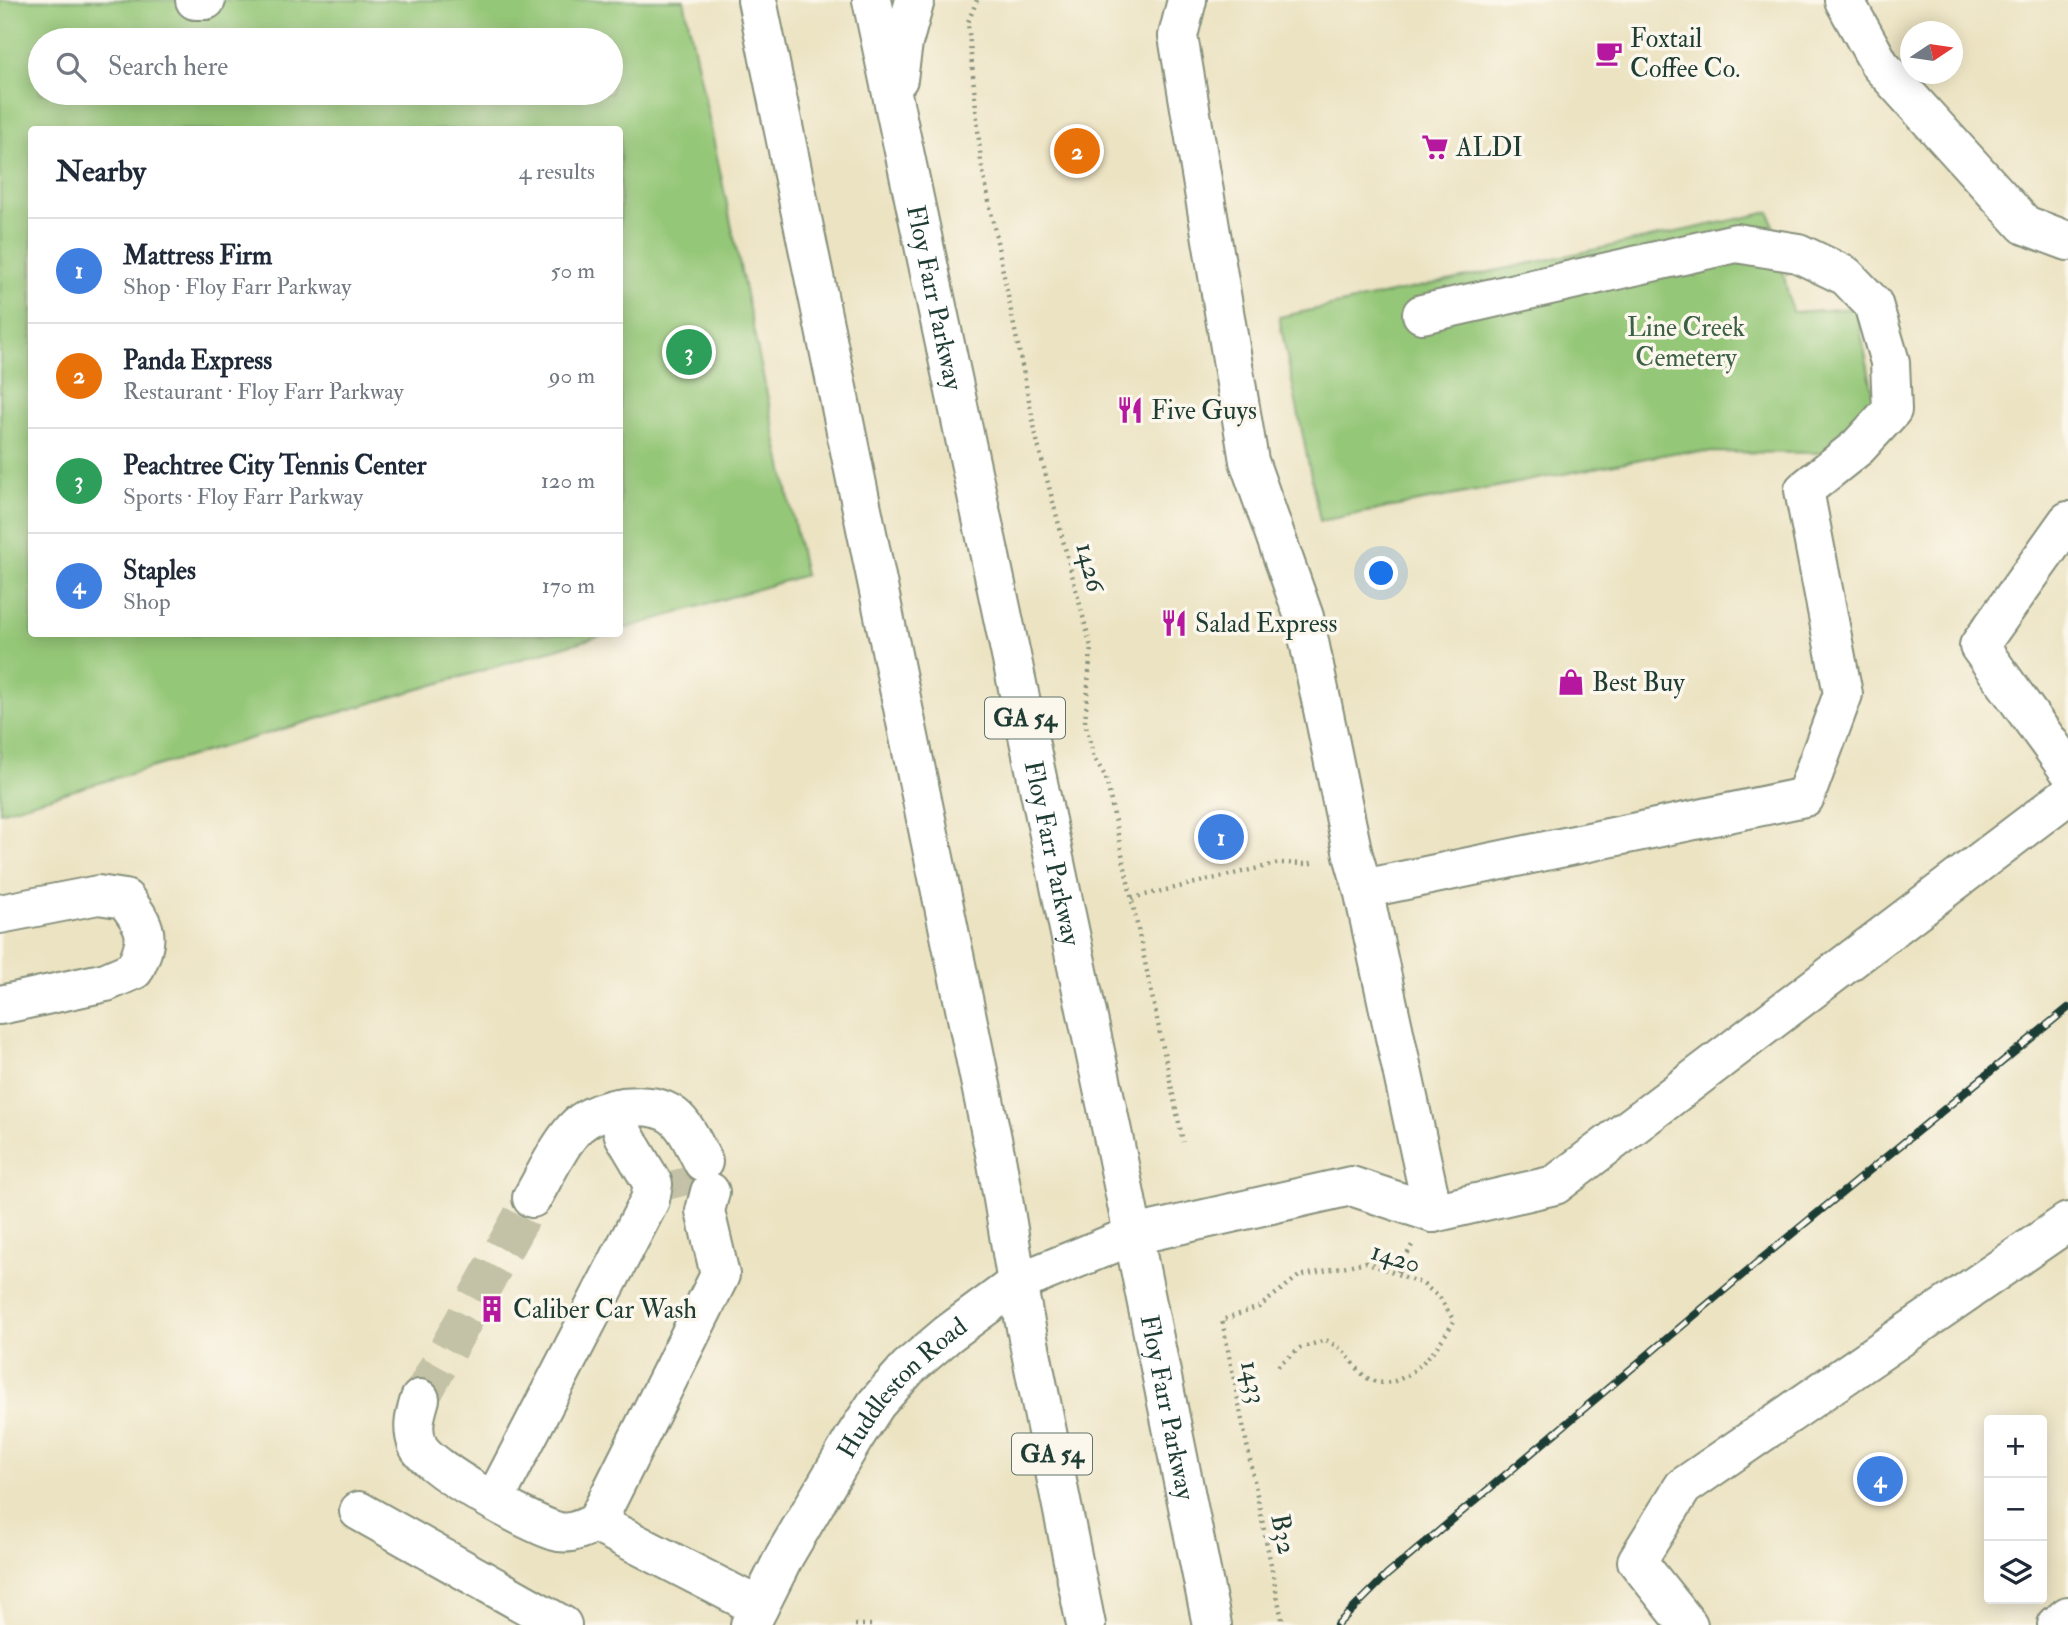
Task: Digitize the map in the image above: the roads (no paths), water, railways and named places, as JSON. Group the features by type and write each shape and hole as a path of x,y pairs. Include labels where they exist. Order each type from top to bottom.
{"main road":[{"path":"195,0 206,0"},
{"path":"732,0 760,13"},
{"name":"Floy Farr Parkway","path":"872,0 1134,1235 1212,1625"},
{"path":"894,102 903,43 915,0"},
{"path":"1187,0 1178,36 1249,461 1304,617 1433,1213 1555,1185 2068,795"},
{"path":"1843,0 1880,65 2025,225 2068,241"},
{"name":"GA 54","path":"760,13 994,1150 1017,1283 1086,1625"},
{"path":"1358,872 1805,797 1843,694 1804,490 1858,447 1892,410 1890,362 1873,304 1846,276 1798,253 1736,243 1422,314"},
{"path":"2068,521 1979,646 2068,769"},
{"path":"0,914 98,895 125,899 142,921 146,947 134,970 106,982 0,1004"},
{"path":"420,1399 412,1423 419,1448 438,1466 494,1501 556,1531 572,1533 596,1523 720,1275 685,1127 663,1108 643,1105 617,1108 596,1114 579,1125 567,1139 532,1198"},
{"path":"494,1501 650,1200 653,1184 624,1135 617,1108"},
{"name":"Huddleston Road","path":"754,1616 785,1555 876,1404 908,1368 948,1334 1017,1283 1134,1235 1351,1186 1433,1213"},
{"path":"1688,1625 1637,1561 1683,1488 2068,1222"},
{"path":"359,1511 562,1625"},
{"path":"596,1523 754,1616"},
{"path":"2057,1625 2068,1616"}],"tunnel":[{"path":"681,1168 688,1195"},
{"path":"420,1399 532,1198"}],"railway":[{"path":"1337,1625 1387,1575 1760,1260 2068,1008"}],"place":[{"name":"Foxtail Coffee Co.","path":"1609,53"},
{"name":"ALDI","path":"1435,147"},
{"name":"Panda Express","path":"1077,151"},
{"name":"Peachtree City Tennis Center","path":"689,352"},
{"name":"Five Guys","path":"1130,410"},
{"name":"Salad Express","path":"1174,623"},
{"name":"Best Buy","path":"1571,682"},
{"name":"Mattress Firm","path":"1221,837"},
{"name":"Caliber Car Wash","path":"492,1309"},
{"name":"Staples","path":"1880,1479"}],"park label":[{"name":"Line Creek Cemetery","path":"1686,342"}]}
